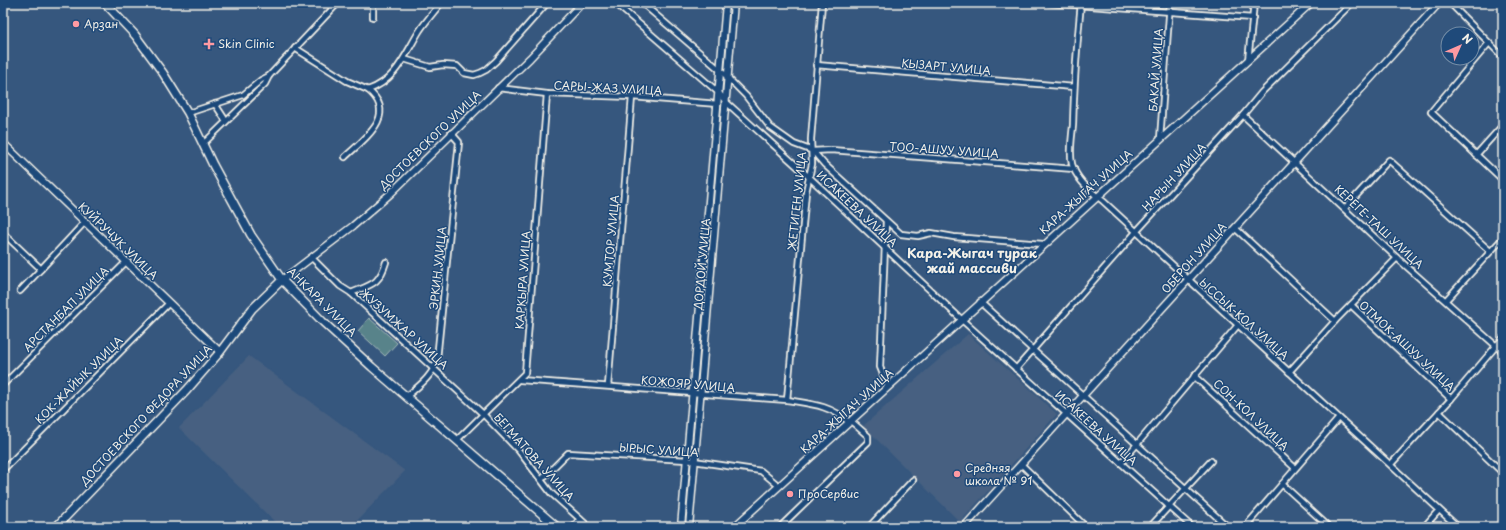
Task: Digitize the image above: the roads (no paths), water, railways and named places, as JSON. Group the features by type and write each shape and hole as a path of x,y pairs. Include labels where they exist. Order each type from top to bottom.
{"main road":[{"name":"АНКАРА УЛИЦА","path":"105,3 150,54 188,113 251,235 282,280 323,322 556,527"},
{"name":"ДОСТОЕВСКОГО ФЕДОРА УЛИЦА","path":"56,527 187,390 220,352 252,309 282,280"}],"street":[{"path":"203,144 265,84 269,76 338,3"},
{"path":"373,3 373,17"},
{"path":"368,90 378,86 394,74 420,30 441,3"},
{"path":"404,59 430,67 443,65 457,66 464,72 474,75 480,73 496,61 547,3"},
{"name":"ДОСТОЕВСКОГО УЛИЦА","path":"282,280 362,219 498,88 582,3"},
{"name":"ИСАКЕЕВА УЛИЦА","path":"642,3 721,71 746,96 770,127 794,144 813,151 824,164 901,234 909,236 931,233 954,237 1043,244"},
{"name":"ДОРДОЙ УЛИЦА","path":"681,527 726,3"},
{"name":"ДОРДОЙ УЛИЦА","path":"689,527 734,3"},
{"name":"ЖЕТИГЕН УЛИЦА","path":"787,400 806,192 813,151 811,139 822,3"},
{"path":"1050,3 1080,4 1170,13 1252,18"},
{"name":"БАКАЙ УЛИЦА","path":"1160,139 1170,3"},
{"path":"1248,60 1254,3"},
{"name":"КАРА-ЖЫГАЧ УЛИЦА","path":"734,527 1043,244 1311,3"},
{"name":"НАРЫН УЛИЦА","path":"1016,369 1136,232 1243,115 1262,92 1352,3"},
{"name":"ОБЕРОН УЛИЦА","path":"964,527 1439,3"},
{"path":"1450,3 1503,57"},
{"name":"ИСАКЕЕВА УЛИЦА","path":"618,4 719,92 726,102 809,177 961,319 1192,527"},
{"name":"ЫССЫК-КОЛ УЛИЦА","path":"1080,4 1071,157 1074,168 1090,191 1391,464 1458,527"},
{"path":"1489,43 1431,112 1503,180"},
{"path":"295,48 347,80 368,90 376,96 380,104 380,117 375,129 345,157"},
{"name":"КЫЗАРТ УЛИЦА","path":"816,65 1074,87"},
{"path":"188,113 244,95 261,80 269,76"},
{"name":"САРЫ-ЖАЗ УЛИЦА","path":"498,88 547,94 632,97 718,104"},
{"name":"КАРКЫРА УЛИЦА","path":"457,440 520,380 525,373 547,94"},
{"name":"КУМТОР УЛИЦА","path":"608,386 632,97"},
{"path":"216,104 226,121"},
{"name":"КЕРЕГЕ-ТАШ УЛИЦА","path":"1243,115 1345,208 1397,258 1503,352"},
{"path":"1476,155 1503,125"},
{"name":"ЭРКИН УЛИЦА","path":"435,369 459,142 452,133"},
{"name":"КУЙРУЧУК УЛИЦА","path":"3,143 168,304 220,352"},
{"name":"ТОО-АШУУ УЛИЦА","path":"813,151 831,150 1074,168"},
{"path":"1345,208 1389,160 1490,250"},
{"path":"886,221 880,367 888,387"},
{"path":"20,291 84,223"},
{"path":"1235,228 1335,321"},
{"path":"3,233 41,269"},
{"path":"1446,300 1490,250 1503,238"},
{"name":"ЖУЗУМЖАР УЛИЦА","path":"312,258 340,286 351,293 483,414"},
{"path":"1289,372 1335,321 1397,258"},
{"name":"АРСТАНБАП УЛИЦА","path":"3,385 126,262"},
{"path":"351,293 377,281 382,276 386,262"},
{"name":"ИСАКЕЕВА УЛИЦА","path":"980,302 1228,527"},
{"name":"КОК-ЖАЙЫК УЛИЦА","path":"3,470 168,304"},
{"name":"ОТМОК-АШУУ УЛИЦА","path":"1351,305 1451,400"},
{"path":"1121,462 1238,325"},
{"path":"1391,464 1451,400 1503,338"},
{"path":"407,396 435,369"},
{"name":"СОН-КОЛ УЛИЦА","path":"1194,376 1295,468"},
{"name":"КОЖОЯР УЛИЦА","path":"520,380 787,400 821,406 838,412 868,436 868,442 780,527"},
{"path":"1439,412 1503,474"},
{"name":"БЕГМАТОВА УЛИЦА","path":"483,414 542,479 551,492 589,527"},
{"path":"1245,527 1339,418"},
{"name":"ЫРЫС УЛИЦА","path":"542,479 568,453 687,460 761,471 779,486"},
{"path":"1150,527 1211,461"},
{"path":"1021,464 1086,527"},
{"path":"869,527 913,480"},
{"path":"1282,484 1329,527"},
{"path":"1424,527 1439,510"},
{"path":"573,527 580,519"}],"place":[{"name":"Арзан","path":"76,24"},
{"name":"Skin Clinic","path":"209,44"},
{"name":"Средняя школа № 91","path":"957,474"},
{"name":"ПроСервис","path":"790,494"}],"district":[{"name":"Кара-Жыгач турак жай массиви","path":"972,260"}]}
